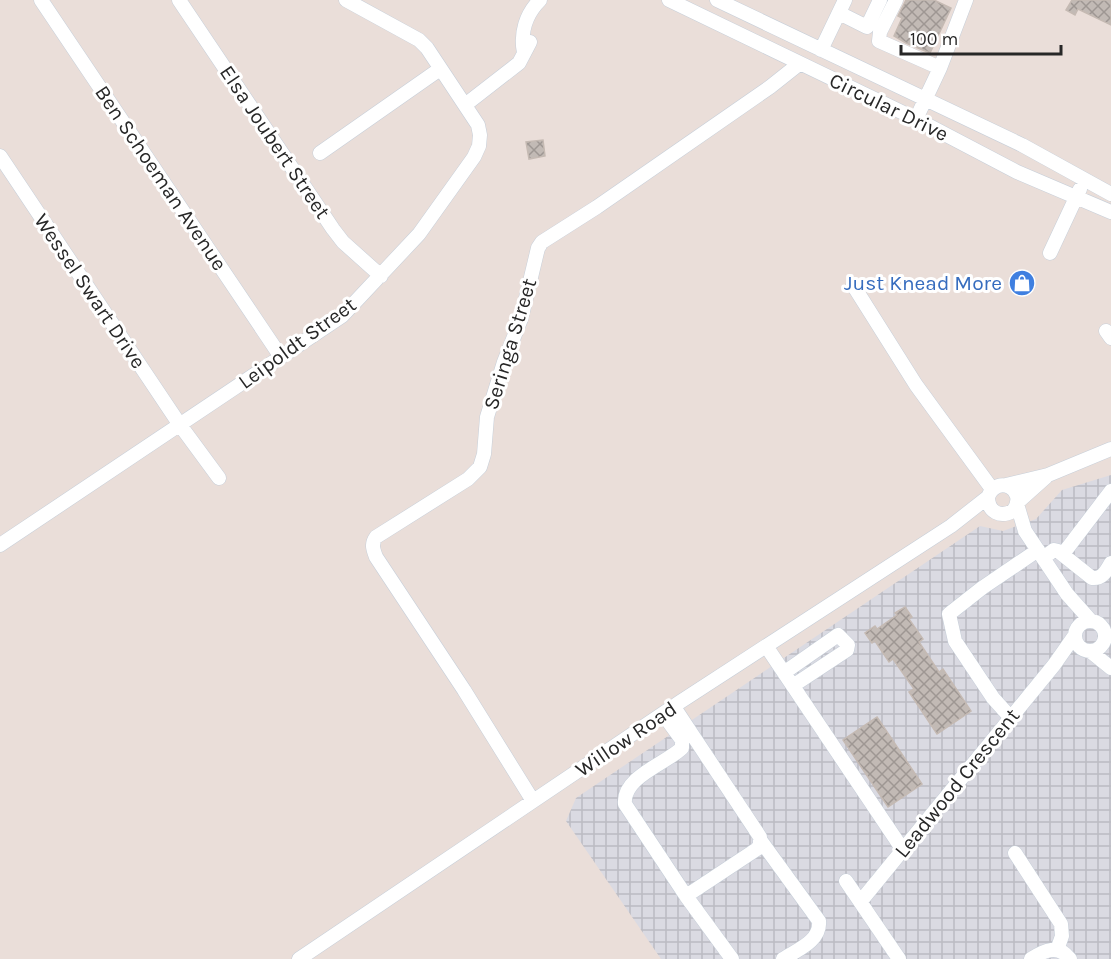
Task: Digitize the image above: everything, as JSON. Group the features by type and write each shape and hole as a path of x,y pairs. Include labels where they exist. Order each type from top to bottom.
{"street":[{"name":"Ben Schoeman Avenue","path":"40,0 281,357"},
{"name":"Elsa Joubert Street","path":"179,0 333,229 343,242 381,276"},
{"name":"Leipoldt Street","path":"0,545 342,316 425,227 474,157 479,146 478,125 431,54 418,40 346,0"},
{"path":"465,105 519,63 527,49 522,43 525,23 531,10 540,0"},
{"name":"Circular Drive","path":"669,0 683,3 799,64 916,119 1017,172 1111,212"},
{"name":"Circular Drive","path":"717,0 1022,145 1111,194"},
{"path":"821,50 842,6 867,27 880,0"},
{"path":"896,0 880,32 879,41 940,68"},
{"path":"916,119 940,68 966,0"},
{"name":"Seringa Street","path":"533,801 464,690 376,557 373,541 468,479 480,467 486,444 487,417 504,362 521,319 538,248 542,242 597,207 770,87 799,64"},
{"path":"320,153 440,69"},
{"name":"Wessel Swart Drive","path":"0,156 180,425 219,478"},
{"path":"1050,253 1084,178"},
{"path":"853,285 916,385 955,441 995,490 1015,491 1025,531 1067,594 1104,630 1111,668"},
{"name":"Willow Road","path":"299,959 668,710 956,522 995,490 1048,475 1111,449"},
{"name":"Willow Road","path":"956,522 1013,511 1018,503 1048,475"},
{"path":"995,490 989,506 1025,531"},
{"path":"1063,554 1111,491"},
{"path":"1011,718 997,703 955,641 949,614 982,588 1040,554 1054,550 1063,554 1092,579 1099,579 1111,563"},
{"path":"1067,594 1077,643 1111,668"},
{"path":"1076,633 1080,625 1093,621 1111,621"},
{"name":"Leadwood Crescent","path":"861,901 1054,666 1076,633"},
{"path":"784,672 838,635 846,642 849,648 847,650 794,685"},
{"path":"1087,650 1099,648 1106,640"},
{"path":"766,646 903,850"},
{"name":"Leadwood Crescent","path":"1054,666 1087,650"},
{"path":"668,710 819,921 819,927 812,940 783,959"},
{"path":"668,710 683,742 682,748 646,772 633,784 624,800 627,808 686,896 732,959"},
{"path":"686,896 757,849 761,841"},
{"path":"1014,853 1061,924 1062,936 1057,950"},
{"path":"846,882 899,959"},
{"path":"1031,959 1046,950 1064,952 1070,959"}],"shaded area":[{"path":"1111,475 1111,959 661,959 566,821 576,798 980,526 1003,531 1036,519 1062,490"}],"building":[{"path":"906,0 934,0 951,8 930,53 894,36 902,18 898,16"},
{"path":"1072,0 1111,0 1111,25 1078,9 1075,15 1066,10"},
{"path":"543,140 545,156 529,159 526,142"},
{"path":"905,607 912,617 909,619 923,639 919,642 939,672 943,669 971,711 937,734 909,692 914,689 893,659 889,662 875,641 872,643 865,633 875,626 877,629"},
{"path":"877,717 922,784 888,807 843,740"}],"place":[{"name":"Just Knead More","path":"1022,283"}]}
